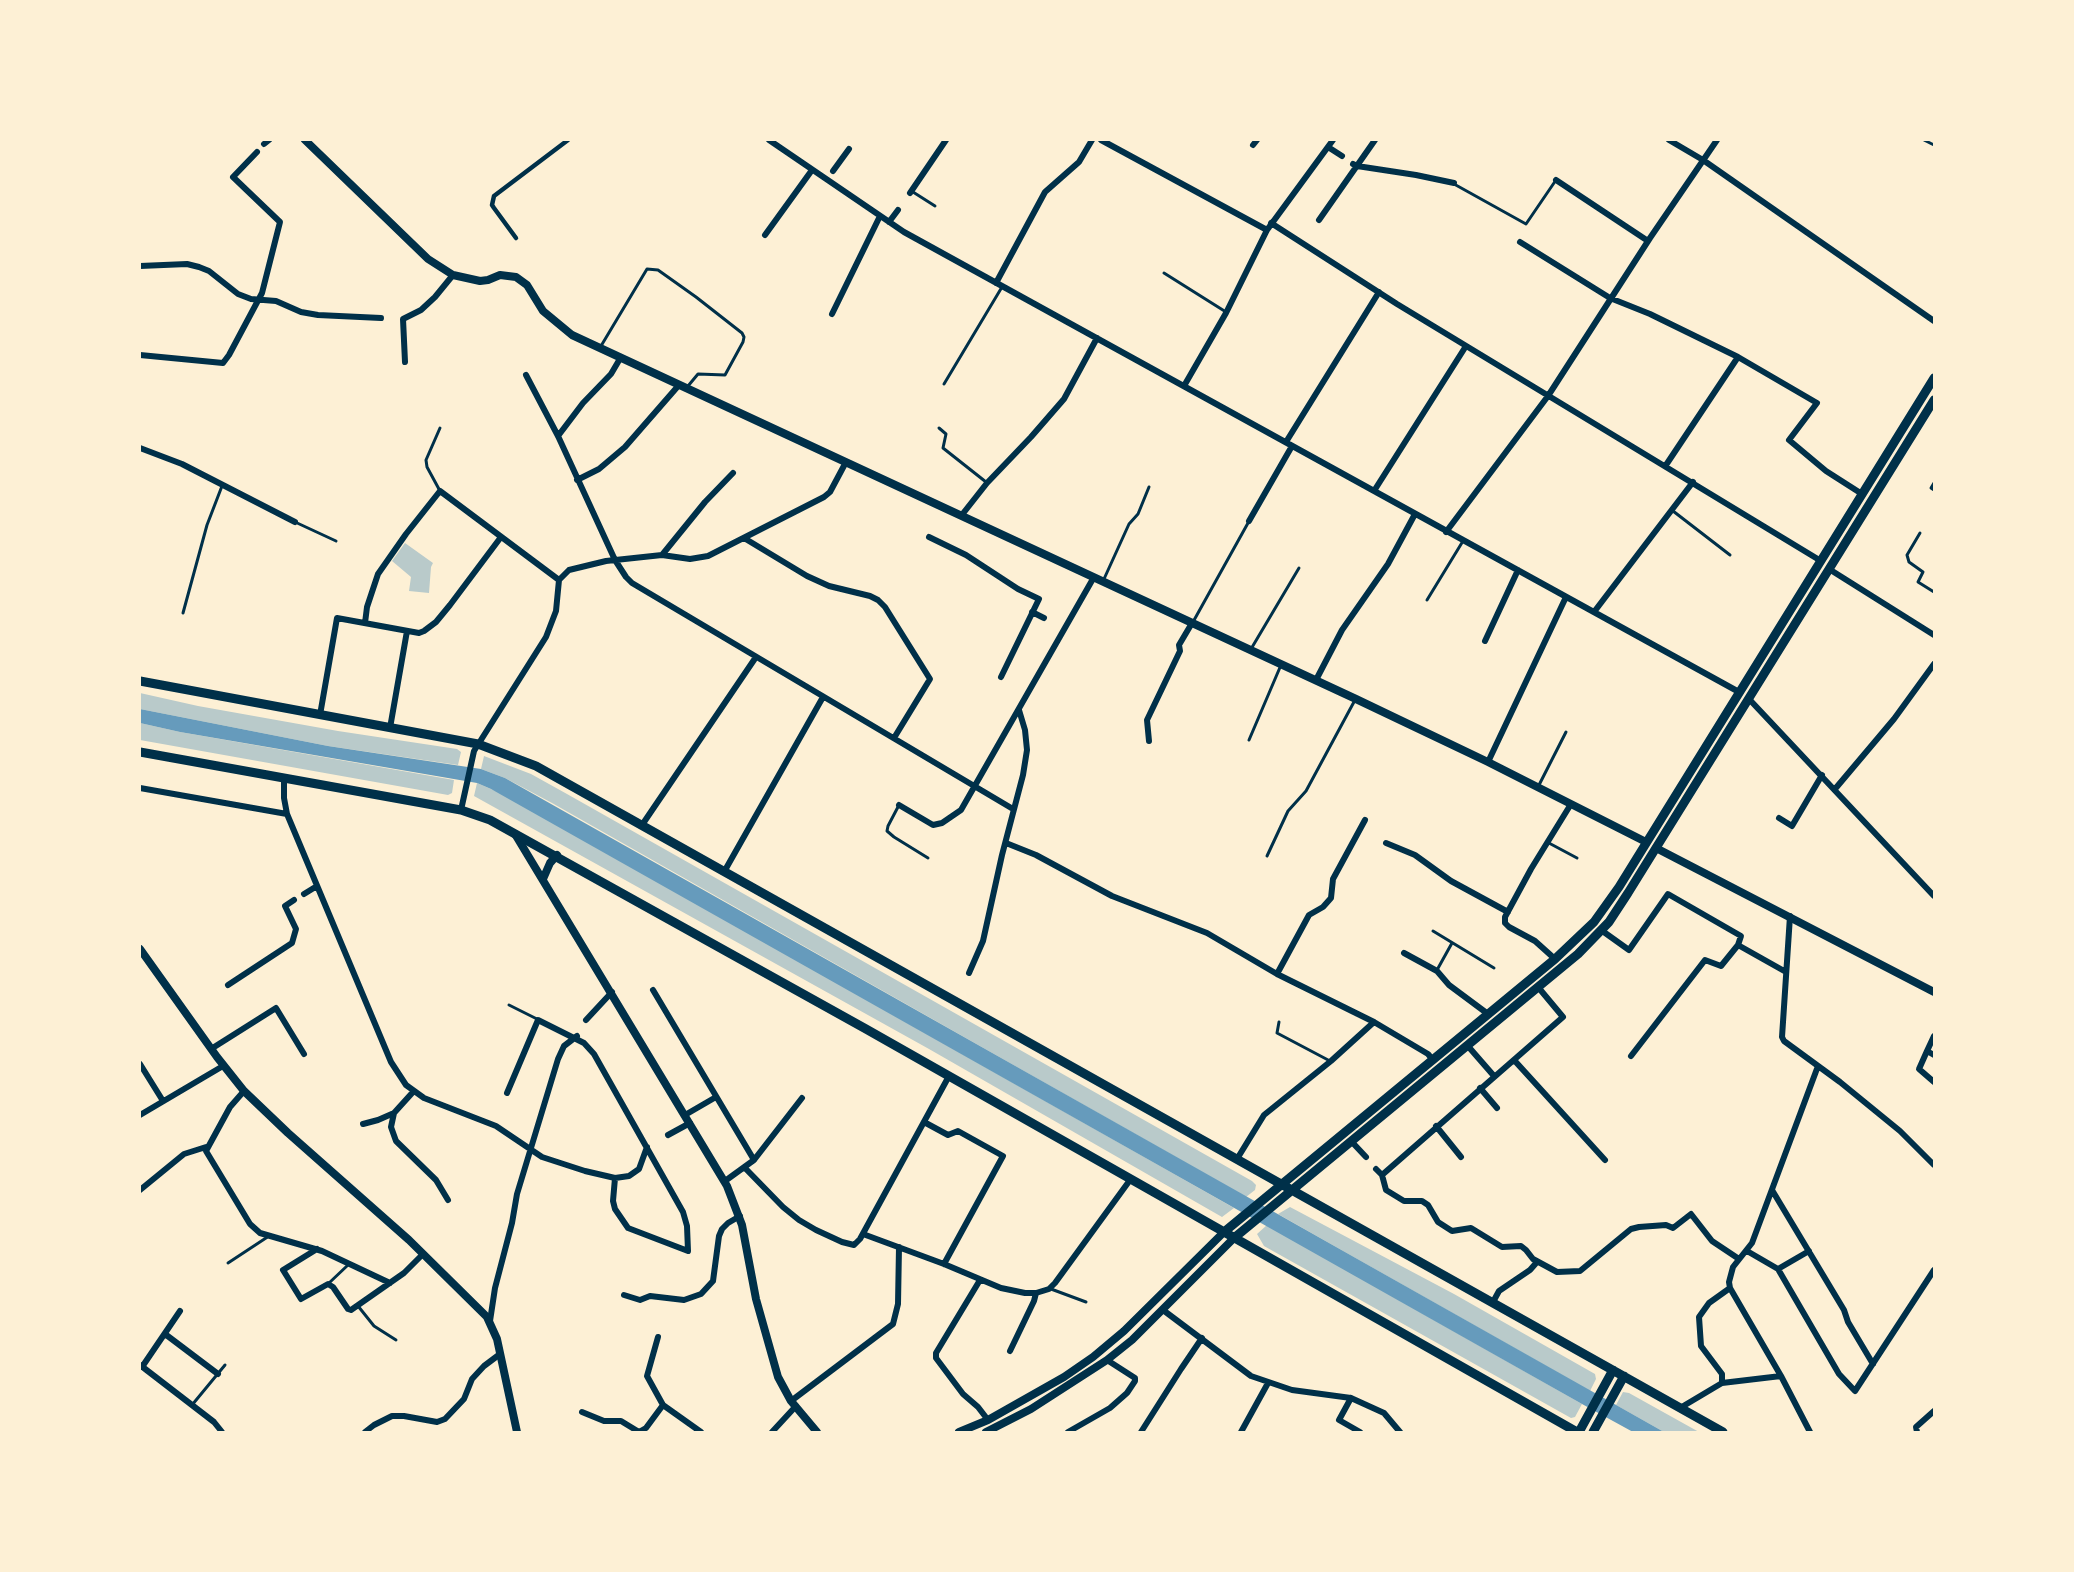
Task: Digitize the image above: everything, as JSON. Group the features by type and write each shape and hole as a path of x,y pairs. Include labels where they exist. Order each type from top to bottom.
{"main road":[{"path":"308,141 428,259 453,275 475,280 511,275 524,282 543,311 572,335 1250,649 1488,762 1790,916 1935,993"},
{"path":"959,1432 988,1420 1064,1377 1093,1357 1124,1331 1224,1232 1584,933 1603,911 1935,378"},
{"path":"986,1432 1031,1409 1078,1381 1107,1360 1163,1310 1234,1238 1578,954 1601,930 1621,905 1935,400"},
{"path":"140,681 478,744 518,758 560,778 1723,1432"},
{"path":"140,752 461,810 490,820 556,855 1578,1432 1613,1370"},
{"path":"514,832 725,1181 740,1216 765,1332 778,1377 794,1403 817,1432"},
{"path":"543,879 556,855"},
{"path":"1594,1431 1624,1376"}],"street":[{"path":"516,238 492,205 494,196 568,140"},
{"path":"768,140 812,170 829,176 889,222 999,285 1739,692"},
{"path":"910,192 946,140"},
{"path":"999,285 1045,192 1079,162 1092,140"},
{"path":"1101,140 1267,230"},
{"path":"1184,386 1226,313 1271,223 1333,140"},
{"path":"1319,220 1374,140"},
{"path":"1670,140 1703,160 1935,321"},
{"path":"1446,532 1548,396 1610,298 1717,140"},
{"path":"1328,147 1342,156"},
{"path":"829,176 849,149"},
{"path":"140,355 223,363 265,286 280,222 233,177 257,152"},
{"path":"1355,165 1454,183"},
{"path":"765,234 812,170"},
{"path":"1556,180 1648,241"},
{"path":"889,222 898,210"},
{"path":"832,314 880,216"},
{"path":"1271,223 1466,346 1666,465 1821,561"},
{"path":"1520,242 1610,298 1650,314 1738,357 1817,403 1789,440 1826,471 1862,494"},
{"path":"140,266 187,264 219,277 244,297 276,301 302,312 318,315 381,318"},
{"path":"405,362 403,319 421,310 453,275"},
{"path":"1286,442 1379,292"},
{"path":"961,516 987,483 1064,399 1097,338"},
{"path":"1374,491 1466,346"},
{"path":"558,436 583,403 611,374 621,357"},
{"path":"1666,465 1738,357"},
{"path":"526,375 558,436 615,560 632,583 1014,809"},
{"path":"577,480 599,469 625,447 683,386"},
{"path":"1249,521 1292,446"},
{"path":"140,448 182,464 296,522"},
{"path":"461,810 464,790 478,744 546,638 556,611 559,580 569,570 615,560 662,555 690,559 708,556 824,497 830,492 846,462"},
{"path":"662,555 705,502 733,473"},
{"path":"1594,612 1693,482"},
{"path":"365,623 367,607 378,574 440,490 559,580"},
{"path":"1316,681 1342,630 1388,564 1415,514"},
{"path":"320,715 337,618 407,631 424,631 436,622 501,537"},
{"path":"928,537 966,555 1018,589 1039,599 1001,676"},
{"path":"744,538 807,576 829,586 870,596 878,600 885,608 930,679 894,738"},
{"path":"1829,569 1935,634"},
{"path":"1485,641 1518,570"},
{"path":"899,805 933,825 938,825 961,810 1094,577"},
{"path":"1488,762 1566,597"},
{"path":"1032,612 1044,618"},
{"path":"1149,741 1147,720 1180,651 1179,645 1192,623"},
{"path":"1058,625 1065,628"},
{"path":"390,728 407,631"},
{"path":"642,825 756,657"},
{"path":"1835,789 1893,719 1935,663"},
{"path":"724,872 823,697"},
{"path":"1749,699 1933,891"},
{"path":"969,973 983,941 1027,750 1025,730 1019,710"},
{"path":"1779,818 1792,826 1821,775"},
{"path":"284,778 287,814 391,1062 406,1085 424,1098 496,1126 555,1162 615,1178 635,1173 649,1146"},
{"path":"140,788 287,814"},
{"path":"1555,959 1535,941 1505,923 1508,912 1571,804"},
{"path":"1277,974 1308,915 1323,907 1331,898 1333,879 1365,820"},
{"path":"1006,843 1036,855 1112,896 1207,933 1277,974 1374,1022 1428,1054 1433,1060"},
{"path":"1386,843 1415,855 1451,881 1508,912"},
{"path":"304,894 317,886"},
{"path":"1601,930 1629,950 1668,894 1741,936 1738,945 1721,966 1705,960 1630,1056"},
{"path":"228,985 292,943 296,929 285,906 294,900"},
{"path":"1790,916 1782,1037 1787,1045 1818,1066 1885,1119 1935,1165"},
{"path":"1738,945 1786,972"},
{"path":"140,949 211,1049 244,1091 423,1254 490,1322 495,1332 517,1432"},
{"path":"1404,953 1437,970 1455,990 1488,1014"},
{"path":"1382,1175 1563,1017 1538,987"},
{"path":"653,990 754,1160"},
{"path":"586,1020 612,992"},
{"path":"211,1049 276,1008 304,1054"},
{"path":"507,1093 538,1020 576,1036 594,1054 649,1146 682,1212 687,1226 688,1251 628,1228 615,1209 613,1201 615,1178"},
{"path":"1237,1159 1264,1115 1331,1061 1374,1022"},
{"path":"490,1322 495,1288 517,1194 558,1059 564,1046 576,1036"},
{"path":"1935,1036 1919,1069 1935,1082"},
{"path":"1467,1045 1494,1076"},
{"path":"1927,1051 1935,1055"},
{"path":"1514,1059 1605,1160"},
{"path":"140,1064 163,1101"},
{"path":"140,1115 224,1066"},
{"path":"1810,1432 1781,1376 1730,1288 1730,1273 1752,1243 1818,1066"},
{"path":"745,1168 783,1207 816,1230 854,1245 858,1243 949,1077"},
{"path":"1480,1088 1497,1108"},
{"path":"244,1091 230,1107 206,1147 208,1158 250,1224 259,1232 317,1249 390,1283"},
{"path":"363,1125 394,1113 413,1092"},
{"path":"668,1135 716,1096"},
{"path":"725,1181 754,1160 802,1098"},
{"path":"394,1113 391,1127 396,1142 436,1180 448,1200"},
{"path":"924,1122 948,1135 958,1131 1003,1156 944,1264"},
{"path":"1436,1126 1461,1157"},
{"path":"1351,1142 1366,1157"},
{"path":"140,1190 184,1154 206,1147"},
{"path":"1376,1169 1382,1175 1386,1190 1404,1201 1422,1201 1428,1205 1438,1222 1452,1231 1471,1228 1502,1247 1521,1246 1537,1262 1557,1272 1580,1271 1631,1229 1666,1225 1673,1228 1691,1214 1712,1241 1739,1260"},
{"path":"863,1234 1001,1288 1036,1293 1049,1288 1130,1180"},
{"path":"1772,1190 1844,1310 1848,1322 1872,1365"},
{"path":"624,1295 640,1300 650,1296 684,1300 701,1294 713,1281 722,1229 740,1216"},
{"path":"772,1432 794,1403 892,1324 898,1304 900,1247"},
{"path":"317,1249 283,1270 301,1299 328,1284 335,1289 348,1309 358,1306 411,1268 423,1254"},
{"path":"1747,1251 1778,1269 1839,1374 1855,1391 1935,1270"},
{"path":"1778,1269 1809,1251"},
{"path":"1493,1302 1499,1291 1530,1270 1537,1262"},
{"path":"980,1280 936,1353 936,1358 963,1394 978,1407 988,1420"},
{"path":"1722,1383 1722,1374 1701,1346 1699,1317 1709,1302 1730,1288"},
{"path":"1010,1351 1036,1293"},
{"path":"1163,1310 1251,1376 1292,1390 1352,1398 1384,1413 1400,1432"},
{"path":"180,1311 141,1366 214,1422 222,1432"},
{"path":"165,1334 218,1374"},
{"path":"658,1337 647,1376 663,1405 701,1432"},
{"path":"1141,1432 1203,1338"},
{"path":"365,1432 392,1416 437,1422 445,1419 466,1395 472,1378 500,1354"},
{"path":"1068,1432 1110,1408 1127,1393 1135,1381 1134,1378 1107,1360"},
{"path":"1680,1408 1722,1383 1781,1376"},
{"path":"1241,1432 1268,1383"},
{"path":"1352,1398 1339,1420 1360,1432"},
{"path":"582,1412 604,1420 621,1421 639,1431 646,1428 663,1405"},
{"path":"1917,1432 1918,1424 1935,1411"}],"lane":[{"path":"1924,140 1935,145"},
{"path":"1454,183 1526,225 1556,180"},
{"path":"910,192 935,207"},
{"path":"600,348 647,269 658,270 696,297 744,337 725,375 698,374 683,386"},
{"path":"1164,273 1226,313"},
{"path":"944,384 999,285"},
{"path":"440,428 426,460 427,467 440,490"},
{"path":"939,428 946,434 943,448 987,483"},
{"path":"1935,483 1931,488 1935,490"},
{"path":"183,613 207,525 223,484"},
{"path":"1104,581 1129,524 1138,514 1149,487"},
{"path":"1672,510 1730,555"},
{"path":"1192,623 1249,521"},
{"path":"296,522 336,541"},
{"path":"1920,533 1907,555 1909,562 1923,572 1918,582 1935,592"},
{"path":"1427,600 1463,541"},
{"path":"1250,649 1299,568"},
{"path":"1249,741 1282,664"},
{"path":"1267,856 1288,811 1306,791 1356,699"},
{"path":"1538,787 1566,732"},
{"path":"899,805 887,831 928,858"},
{"path":"1547,842 1577,858"},
{"path":"1433,931 1494,968"},
{"path":"1437,970 1452,943"},
{"path":"509,1005 538,1020"},
{"path":"1279,1022 1277,1033 1331,1061"},
{"path":"228,1263 270,1236"},
{"path":"328,1284 349,1264"},
{"path":"1049,1288 1086,1302"},
{"path":"358,1306 372,1324 396,1340"},
{"path":"192,1405 225,1365"}],"shaded area":[{"path":"405,543 433,563 429,593 409,591 411,577 392,561"},
{"path":"140,693 198,706 457,749 461,752 458,765 328,746 140,709"},
{"path":"140,723 454,780 452,793 448,795 140,740"},
{"path":"484,756 531,774 567,794 1252,1181 1256,1185 1255,1190 1246,1197 552,803 505,778 481,769"},
{"path":"477,783 507,796 1234,1208 1222,1217 929,1049 474,796"},
{"path":"1290,1207 1454,1294 1595,1374 1596,1379 1590,1391 1278,1214"},
{"path":"1267,1225 1582,1404 1575,1417 1571,1418 1264,1246 1257,1234"},
{"path":"1623,1392 1629,1393 1699,1432 1664,1432 1616,1405"}],"water":[{"path":"140,709 328,746 481,769 505,778 1664,1432 1633,1432 491,789 477,783 180,732 140,723"}]}
